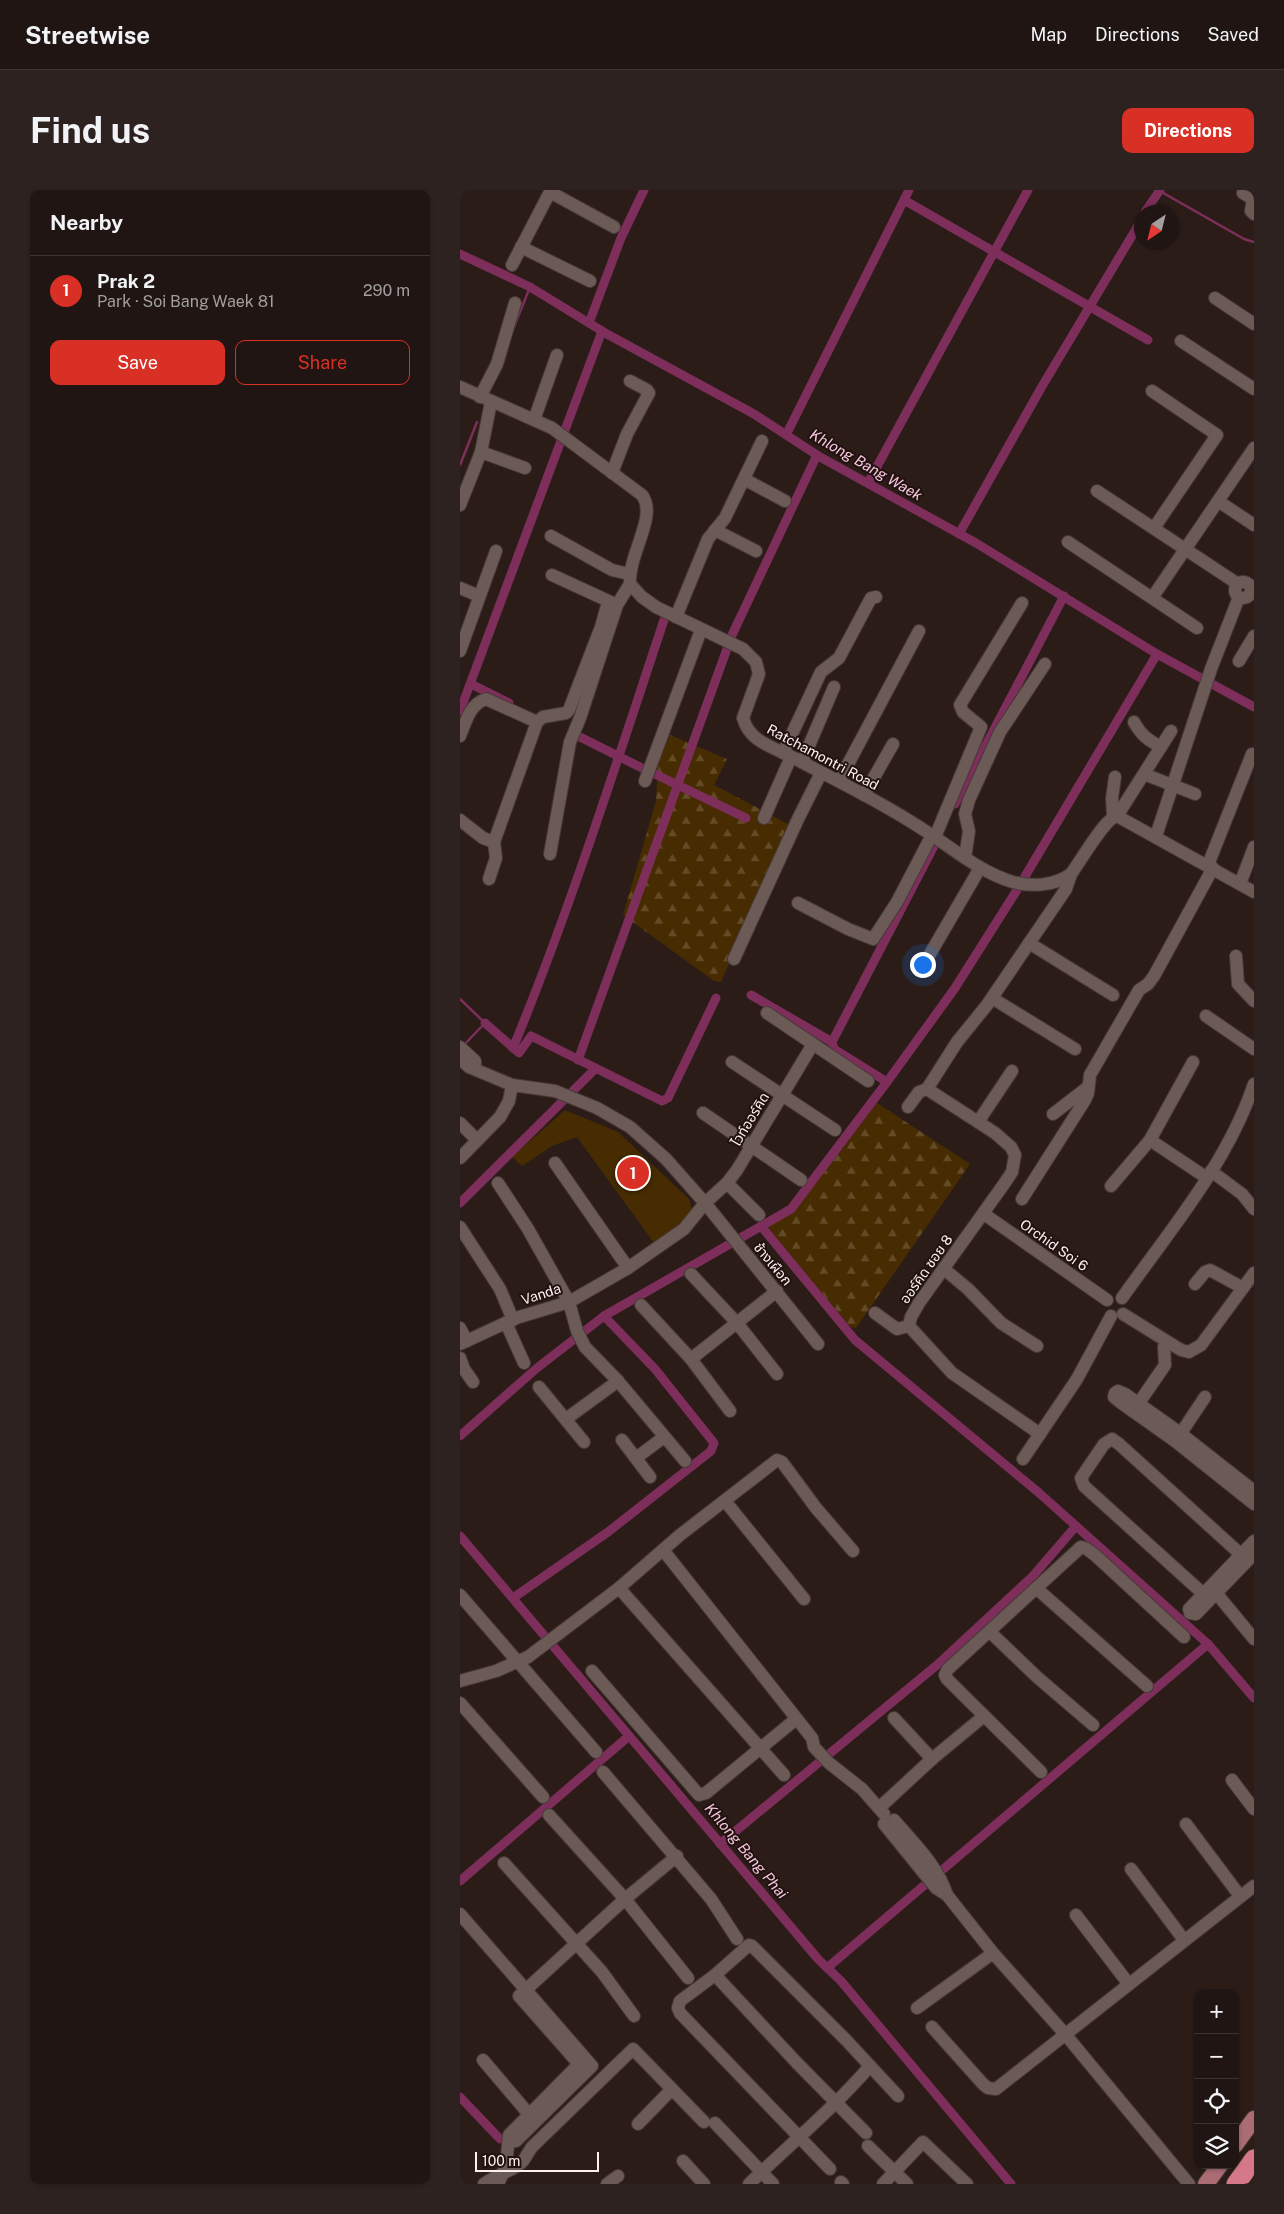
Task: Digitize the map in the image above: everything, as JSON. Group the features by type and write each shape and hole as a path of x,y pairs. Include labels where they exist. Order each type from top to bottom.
{"highway":[{"path":"1236,2184 1254,2158"}],"main road":[{"path":"1239,2140 1254,2119"},
{"path":"1206,2184 1217,2169"}],"street":[{"path":"512,265 551,191 614,228"},
{"path":"1242,191 1254,199 1251,211 1254,214"},
{"path":"521,247 590,281"},
{"path":"1215,298 1254,324"},
{"path":"460,505 481,452 486,399 515,303"},
{"path":"1181,341 1254,389"},
{"path":"534,420 557,355"},
{"path":"612,473 627,434 649,393 630,381"},
{"path":"460,387 560,433 642,495 648,510 630,565 630,579 613,603 579,702 550,854"},
{"path":"1152,391 1217,434 1154,528"},
{"path":"676,617 708,539 725,518 762,441"},
{"path":"481,452 525,468"},
{"path":"1152,598 1252,454"},
{"path":"744,479 785,501"},
{"path":"1097,491 1238,584 1245,582 1250,588 1249,595 1244,598 1239,597 1211,669 1204,696 1156,836"},
{"path":"1218,501 1254,525"},
{"path":"715,530 756,551"},
{"path":"551,536 630,579"},
{"path":"1068,542 1197,628"},
{"path":"460,651 496,551"},
{"path":"552,575 613,603"},
{"name":"Ratchamontri Road","path":"630,579 649,602 701,630 743,649 756,662 759,674 743,718 746,728 757,739 864,795 933,836 980,868 1014,882 1028,884 1057,882 1071,874"},
{"path":"460,588 479,596"},
{"path":"764,818 792,757 821,672 838,658 871,598 876,597"},
{"path":"798,903 848,929 873,939 883,927 933,836 981,727 964,713 960,705 1022,603"},
{"path":"645,781 701,630"},
{"path":"839,781 919,631"},
{"path":"1239,661 1254,636"},
{"path":"965,858 969,831 965,814 968,800 1000,732 1045,664"},
{"path":"792,757 834,686"},
{"path":"460,736 471,710 478,702 486,699 537,722"},
{"path":"489,878 496,858 494,842 537,722 543,717 566,712 579,702"},
{"path":"1134,722 1145,738 1161,746"},
{"path":"908,1107 919,1092 927,1089 961,1038 992,998 1066,888 1071,874 1115,816 1172,731"},
{"path":"864,795 893,744"},
{"path":"1022,1199 1085,1100 1090,1075 1139,990 1148,984 1154,976 1210,867 1252,754"},
{"path":"734,959 821,773"},
{"path":"1150,776 1195,794"},
{"path":"1115,777 1112,798 1115,816"},
{"path":"1115,816 1156,836 1254,892"},
{"path":"460,820 483,838 494,842"},
{"path":"1240,884 1253,852"},
{"path":"930,954 980,868"},
{"path":"1029,943 1113,995"},
{"path":"1236,956 1238,984 1254,1001"},
{"path":"992,998 1075,1048"},
{"path":"767,1013 868,1081"},
{"path":"1206,1016 1254,1049"},
{"name":"ไวท์ออร์คิด","path":"705,1203 727,1183 752,1147 782,1094 814,1044"},
{"name":"ช้างเผือก","path":"460,1047 470,1064 512,1085 555,1091 597,1108 630,1127 666,1159 705,1203 818,1344"},
{"path":"732,1062 835,1130"},
{"path":"1111,1186 1150,1140 1193,1062"},
{"path":"927,1089 978,1122 1012,1072"},
{"path":"1122,1298 1209,1174 1244,1113 1254,1084"},
{"path":"460,1158 500,1117 509,1101 512,1085"},
{"path":"1053,1114 1088,1087"},
{"path":"703,1113 801,1180"},
{"name":"ออร์คิด ซอย 8","path":"978,1122 1006,1142 1015,1155 1012,1172 915,1310 909,1326 952,1373 1040,1434"},
{"path":"460,1123 477,1140"},
{"path":"1150,1140 1242,1194 1254,1209"},
{"path":"555,1163 628,1268"},
{"path":"498,1183 528,1229 569,1302 580,1337 685,1460"},
{"path":"727,1183 759,1215"},
{"name":"Vanda","path":"463,1343 509,1321 569,1302 628,1268 684,1229 705,1203"},
{"name":"Orchid Soi 6","path":"984,1214 1106,1300"},
{"path":"460,1227 500,1289 524,1363"},
{"path":"944,1269 968,1289 1001,1323 1037,1346"},
{"path":"1195,1284 1205,1272 1210,1270 1243,1288"},
{"path":"1023,1459 1117,1315 1126,1304 1122,1298 1112,1296 1106,1300 1105,1307 1117,1315 1181,1350 1189,1352 1201,1344 1254,1273"},
{"path":"692,1274 738,1323 777,1374"},
{"path":"691,1360 777,1291"},
{"path":"641,1305 691,1360 730,1411"},
{"path":"875,1313 897,1329 909,1326"},
{"path":"460,1328 463,1343"},
{"path":"1164,1347 1164,1365 1136,1408 1254,1491"},
{"path":"460,1358 464,1369 473,1382"},
{"path":"566,1419 618,1381"},
{"path":"540,1387 584,1442"},
{"path":"1178,1437 1205,1397"},
{"path":"636,1458 664,1437"},
{"path":"1178,1437 1254,1504"},
{"path":"1247,1556 1112,1439 1104,1444 1081,1478 1084,1486 1209,1593 1254,1640"},
{"path":"622,1440 650,1477"},
{"path":"460,1681 496,1671 518,1662 541,1647 619,1588 663,1550 774,1462 779,1461 853,1551"},
{"path":"725,1500 804,1599"},
{"path":"1209,1593 1247,1556 1254,1541"},
{"path":"1041,1772 945,1675 948,1669 990,1632 1077,1549 1084,1548 1117,1575 1184,1637"},
{"path":"663,1550 796,1719 831,1760 843,1767 844,1773 885,1816 993,1953 1065,2034 1189,2184"},
{"path":"619,1588 784,1775"},
{"path":"1036,1588 1147,1686"},
{"path":"460,1595 596,1752"},
{"path":"990,1632 1037,1677 1092,1725"},
{"path":"592,1672 699,1795 706,1794 796,1719"},
{"path":"460,1703 543,1797"},
{"path":"885,1816 932,1759 984,1716"},
{"path":"894,1718 932,1759"},
{"path":"603,1772 712,1899 737,1939"},
{"path":"1232,1780 1254,1809"},
{"path":"549,1815 625,1898 688,1978"},
{"path":"1186,1824 1240,1896"},
{"path":"523,1993 625,1898 677,1856"},
{"path":"504,1863 602,1972 634,2016"},
{"path":"1131,1869 1184,1940"},
{"path":"932,2027 983,2084 992,2090 1254,1886"},
{"path":"460,1914 553,2028 579,2064 533,2118 509,2135 506,2165 498,2180"},
{"path":"1076,1915 1128,1983"},
{"path":"830,2169 680,2013 678,2008 680,2001 715,1975 749,1945 755,1947 898,2096"},
{"path":"917,2008 993,1953"},
{"path":"715,1975 866,2133"},
{"path":"498,2180 522,2162 532,2147 633,2049 672,2090 709,2122 773,2184"},
{"path":"483,2060 533,2118"},
{"path":"749,2184 870,2066"},
{"path":"638,2124 672,2090"},
{"path":"883,2184 923,2142 967,2184"},
{"path":"868,2146 908,2184"},
{"path":"683,2161 704,2184"},
{"path":"484,2184 494,2176 498,2180"},
{"path":"607,2184 618,2176"}],"green space":[{"path":"670,735 727,759 714,785 790,825 721,982 714,981 623,915 656,801 658,763"},
{"path":"877,1103 970,1164 856,1328 850,1327 767,1226 797,1208"},
{"path":"565,1110 618,1132 690,1200 692,1215 657,1247 577,1137 552,1146 522,1166 512,1157"}],"waterway":[{"path":"589,323 621,238 644,190"},
{"path":"786,435 909,190"},
{"path":"868,483 1028,190"},
{"path":"1158,190 1244,239 1254,242"},
{"path":"1150,205 1160,190"},
{"path":"904,200 1148,340"},
{"path":"959,534 1041,388 1134,232"},
{"name":"Khlong Bang Waek","path":"460,254 530,287 607,334 754,414 820,457 976,543 1157,654 1254,707"},
{"path":"514,327 530,287"},
{"path":"460,711 602,331"},
{"path":"460,465 477,422"},
{"path":"578,1060 732,635 817,455"},
{"path":"955,804 1064,596"},
{"path":"513,1048 574,888 665,617"},
{"path":"460,1436 537,1368 604,1316 791,1209 955,988 1017,890 1157,654"},
{"path":"471,684 509,703"},
{"path":"580,737 642,768"},
{"path":"655,774 746,818"},
{"path":"887,1082 834,1049 832,1042 934,846"},
{"path":"751,995 832,1042"},
{"path":"485,1023 519,1053 531,1036 662,1101 668,1098 716,998"},
{"path":"460,999 485,1023 463,1046"},
{"path":"460,1203 595,1069"},
{"path":"761,1226 855,1340 1038,1492 1208,1644 1254,1698"},
{"path":"513,1598 608,1532 711,1451 714,1443 655,1369 604,1316"},
{"path":"720,1844 937,1665 1033,1576 1076,1526"},
{"name":"Khlong Bang Phai","path":"460,1536 818,1959 841,1981 1011,2184"},
{"path":"827,1968 1208,1644"},
{"path":"460,1881 629,1736"},
{"path":"460,2097 500,2139"}],"place":[{"name":"Prak 2","path":"633,1173"}]}
